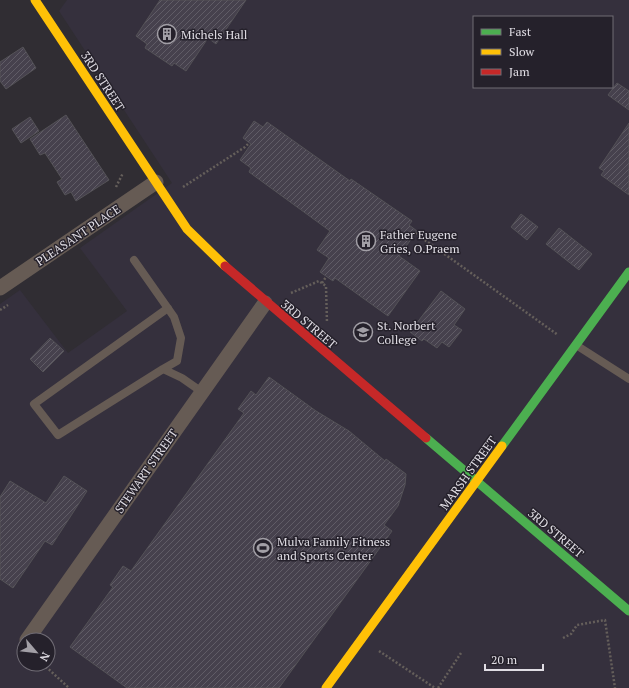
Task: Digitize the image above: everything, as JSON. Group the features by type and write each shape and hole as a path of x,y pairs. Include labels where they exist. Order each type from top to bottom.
{"main road":[{"name":"3RD STREET","path":"35,0 187,228 214,257 629,611"},
{"name":"MARSH STREET","path":"326,688 629,272"}],"street":[{"name":"PLEASANT PLACE","path":"0,288 156,182"},
{"name":"STEWART STREET","path":"32,632 265,302"}],"lane":[{"path":"134,260 168,308 174,317 181,338 177,361 58,435 34,404 168,308"},
{"path":"576,346 629,379"},
{"path":"163,369 182,378 202,392"}],"path":[{"path":"415,233 576,346"},
{"path":"322,283 326,276"},
{"path":"291,293 319,281 326,286 327,323"},
{"path":"563,638 571,634 577,625 605,620 615,688"},
{"path":"362,639 436,688 461,653"},
{"path":"52,672 69,688"}],"shaded area":[{"name":"St. Norbert College","path":"67,0 629,0 629,688 0,688 0,304 20,290 68,353 127,311 80,248 172,183 59,11"}],"building":[{"name":"Michels Hall","path":"160,0 246,0 216,44 208,38 186,71 174,63 172,66 145,48 147,44 136,36"},
{"path":"23,47 36,68 6,89 0,81 0,62"},
{"path":"617,83 629,91 629,110 608,95"},
{"path":"66,115 109,180 76,201 71,192 65,195 57,182 62,179 45,153 40,155 30,139"},
{"path":"30,117 39,131 21,143 12,129"},
{"name":"Father Eugene Gries, O.Praem","path":"254,121 263,127 267,122 350,181 351,179 412,221 409,225 417,231 399,256 420,271 388,316 335,278 333,281 320,272 329,258 317,250 330,231 249,172 251,168 240,160 251,144 243,138"},
{"path":"629,123 629,195 601,175 604,171 599,168"},
{"path":"521,214 538,227 527,240 511,227"},
{"path":"559,228 592,254 579,270 546,244"},
{"path":"441,291 465,309 454,325 462,330 449,347 442,342 437,348 424,339 422,341 410,332"},
{"path":"50,338 64,351 43,372 30,359"},
{"name":"Mulva Family Fitness and Sports Center","path":"269,377 316,411 349,431 385,461 386,459 406,474 405,485 398,506 384,525 392,531 279,688 127,688 70,647 113,587 110,585 123,566 131,571 244,413 238,409 251,391 256,395"},
{"path":"64,476 87,491 52,545 45,541 13,588 0,579 0,497 10,481 46,503"}],"traffic: fast":[{"path":"502,446 629,272"},
{"path":"426,438 629,611"}],"traffic: slow":[{"path":"35,0 187,229 225,266"},
{"path":"326,688 502,446"}],"traffic: jam":[{"path":"225,266 426,438"}],"place":[{"name":"Michels Hall","path":"167,34"},
{"name":"Father Eugene Gries, O.Praem","path":"366,241"},
{"name":"St. Norbert College","path":"363,332"},
{"name":"Mulva Family Fitness and Sports Center","path":"263,548"}]}
